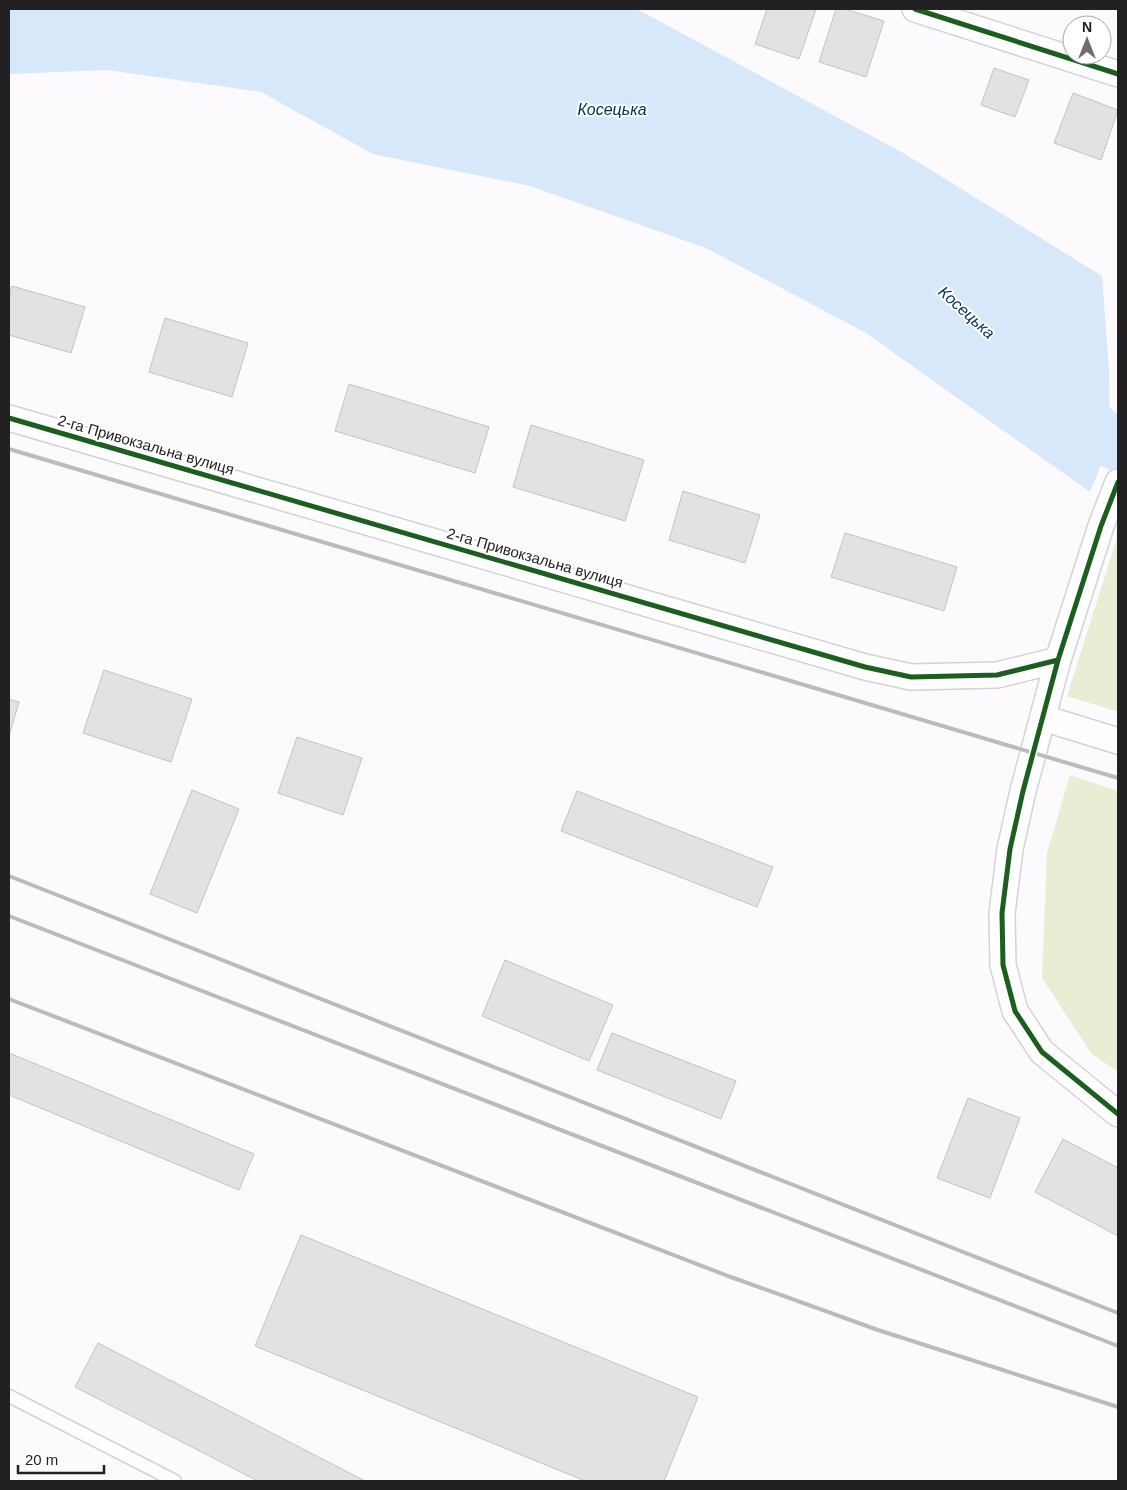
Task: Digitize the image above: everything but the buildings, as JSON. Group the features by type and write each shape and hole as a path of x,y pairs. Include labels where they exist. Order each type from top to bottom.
{"street":[{"path":"915,9 1118,74"},
{"name":"2-га Привокзальна вулиця","path":"9,418 865,667 911,677 997,676 1058,660"},
{"path":"1118,482 1101,526 1058,660 1042,718 1010,849 1002,913 1003,965 1015,1011 1042,1052 1118,1114"},
{"path":"1042,718 1118,741"}],"lane":[{"path":"9,1396 175,1481"}],"green space":[{"path":"1118,535 1118,712 1067,696"},
{"path":"1070,775 1118,791 1118,1072 1091,1053 1042,978 1047,853"}],"water":[{"name":"Косецька","path":"9,9 637,9 905,154 1102,276 1109,370 1110,442 1090,492 866,333 706,248 530,186 373,154 261,92 107,70 9,74"}],"waterway":[{"name":"Косецька","path":"1058,395 1110,442 1118,446"}],"railway":[{"path":"9,449 1118,778"},
{"path":"9,876 1118,1313"},
{"path":"9,916 1118,1346"},
{"path":"9,999 728,1276 878,1330 1118,1407"}],"cycle path":[{"path":"915,9 1118,74"},
{"path":"9,418 865,667 911,677 997,675 1058,660"},
{"path":"1118,482 1101,526 1058,660 1023,791 1010,849 1002,913 1003,965 1015,1011 1042,1052 1118,1114"}]}
